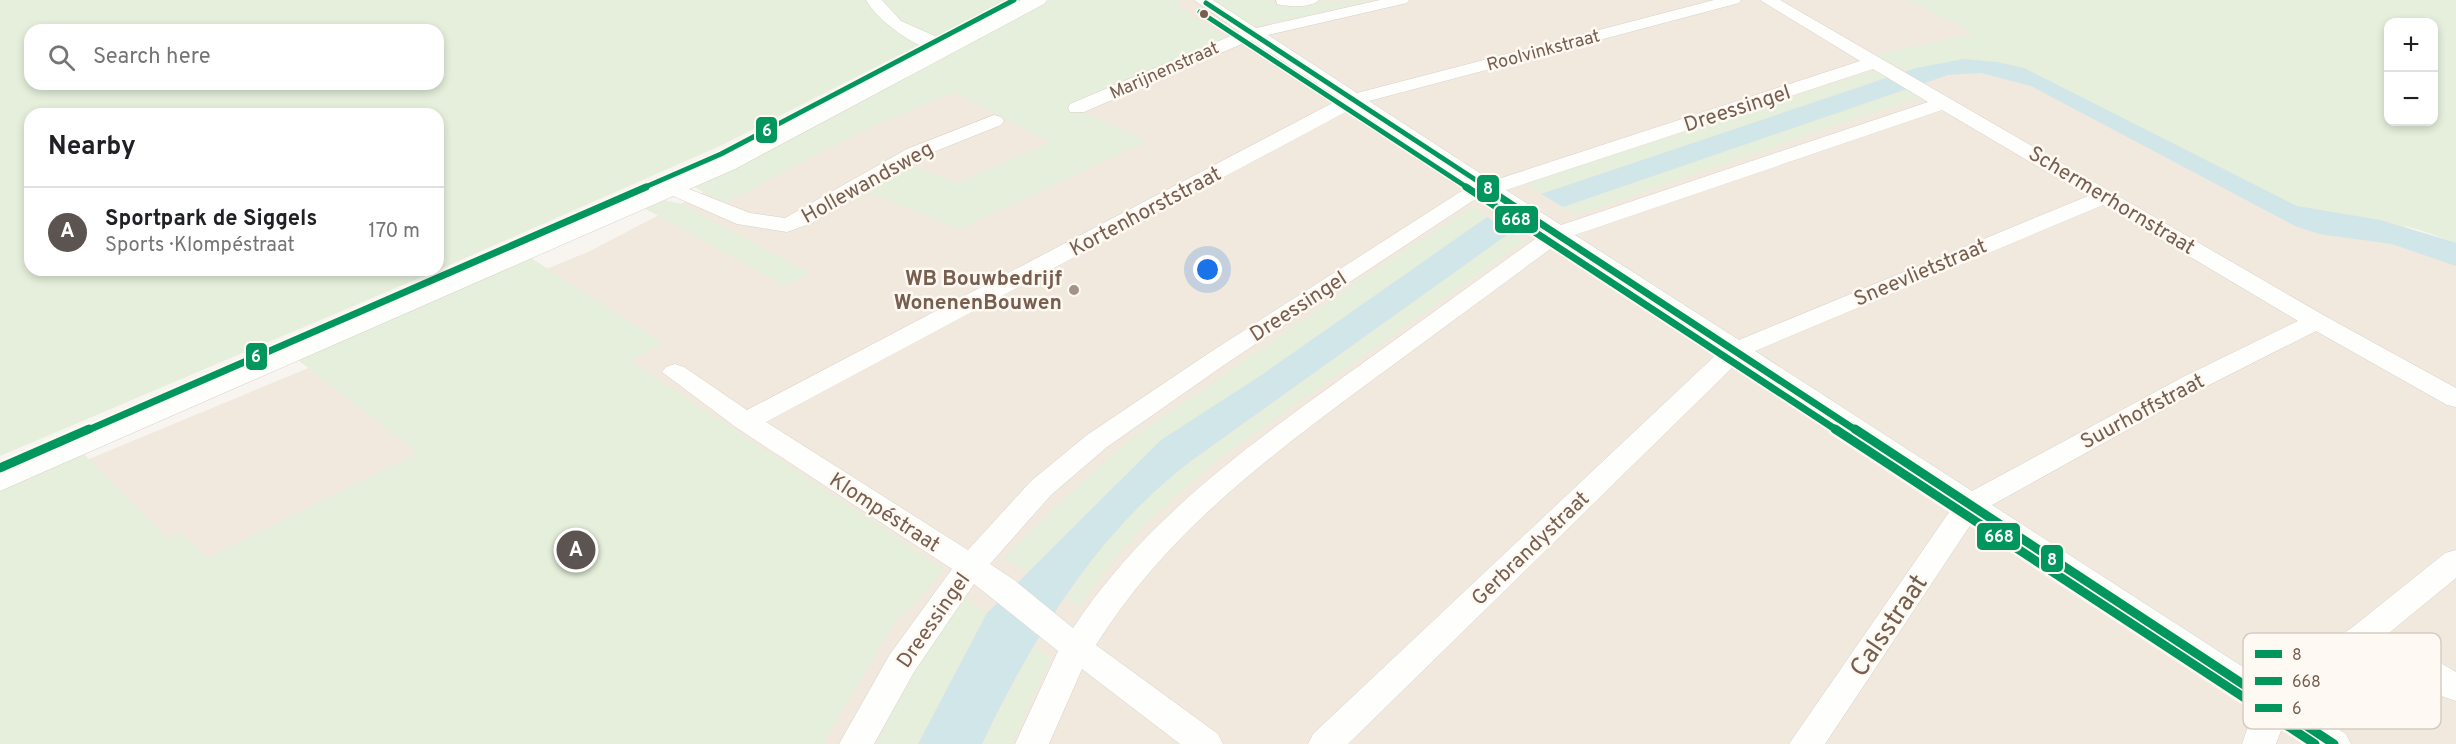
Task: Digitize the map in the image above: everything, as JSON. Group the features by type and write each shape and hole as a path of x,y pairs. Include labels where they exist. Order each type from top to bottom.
{"main road":[{"path":"0,479 671,188 793,130 1037,0"}],"street":[{"path":"874,0 881,11 905,29 947,48"},
{"path":"1202,0 2243,685"},
{"path":"1282,2 1311,0"},
{"name":"Marijnenstraat","path":"1077,108 1252,34 1401,0"},
{"name":"Roolvinkstraat","path":"1353,100 1733,0"},
{"name":"Schermerhornstraat","path":"1768,0 1946,102 2316,321 2456,399"},
{"name":"Dreessingel","path":"856,744 902,663 970,567 1041,488 1098,441 1218,358 1467,196 1883,66"},
{"name":"Kortenhorststraat","path":"746,422 1353,100"},
{"path":"1032,744 1077,648 1118,589 1176,523 1225,477 1556,234 1946,102"},
{"name":"Hollewandsweg","path":"671,188 746,219 787,225 804,218 914,153 994,121"},
{"name":"Sneevlietstraat","path":"1735,351 2106,196"},
{"name":"Suurhoffstraat","path":"1969,505 2192,383 2316,321"},
{"name":"Gerbrandystraat","path":"1325,744 1735,351"},
{"name":"Klompéstraat","path":"675,372 746,422 1002,587 1048,627 1206,744"},
{"name":"Calsstraat","path":"1806,744 1969,505"},
{"path":"2367,633 2456,561"},
{"path":"2441,679 2456,688"},
{"path":"2259,744 2264,729"},
{"path":"2311,729 2334,744"}],"shaded area":[{"path":"1049,0 1913,0 2456,250 2456,744 0,744 0,496 590,251 939,69"},
{"path":"1964,59 1997,62 2024,68 2297,206 2380,220 2454,242 2456,243 2456,266 2392,244 2319,234 2295,226 2031,86 1981,73 1948,75 1563,207 1541,194 1916,68"},
{"path":"1487,217 1511,232 1191,461 1157,489 1126,520 1097,554 1045,627 982,744 918,744 987,613 1161,440 1263,374"}],"green space":[{"path":"0,0 869,0 921,44 722,145 444,267 444,108 24,108 24,276 424,276 0,456"},
{"path":"880,0 1007,0 936,37 902,22"},
{"path":"1049,0 1179,0 1181,2 1177,5 1226,38 1065,108 1086,113 1147,141 960,229 860,189 906,164 959,183 1050,142 954,92 860,132 725,203 694,187 933,64"},
{"path":"1213,0 1272,0 1270,4 1374,0 1253,27"},
{"path":"1907,0 2456,0 2456,243 2417,229 2380,220 2297,206 2014,65 1986,61 1960,61 1934,64 1907,71 1877,55 1974,33"},
{"path":"1878,69 1891,76 1541,194 1526,184"},
{"path":"1911,88 1924,95 1576,215 1563,207"},
{"path":"664,200 682,204 810,273 785,286 644,208"},
{"path":"1474,206 1487,217 1263,374 1161,440 1027,572 1004,558 1114,453 1162,416 1373,271"},
{"path":"1511,232 1525,241 1223,456 1163,508 1127,545 1110,564 1080,608 1066,598 1111,534 1170,477"},
{"path":"531,258 663,343 631,361 944,569 914,605 896,620 823,744 0,744 0,490 84,454 167,538 181,532 208,558 418,453 298,360"},
{"path":"961,595 987,613 918,744 876,744 903,691"},
{"path":"1033,646 1051,658 1012,744 982,744"}],"transit line":[{"name":"6","path":"444,275 721,154 1014,0"},
{"name":"8","path":"1206,3 2243,684"},
{"name":"668","path":"1200,12 2243,697"},
{"name":"6","path":"0,468 441,276"},
{"name":"668","path":"2292,729 2315,744"},
{"name":"8","path":"2311,729 2334,744"}],"place":[{"name":"WB Bouwbedrijf WonenenBouwen","path":"1074,290"},
{"name":"Sportpark de Siggels","path":"576,550"}]}
